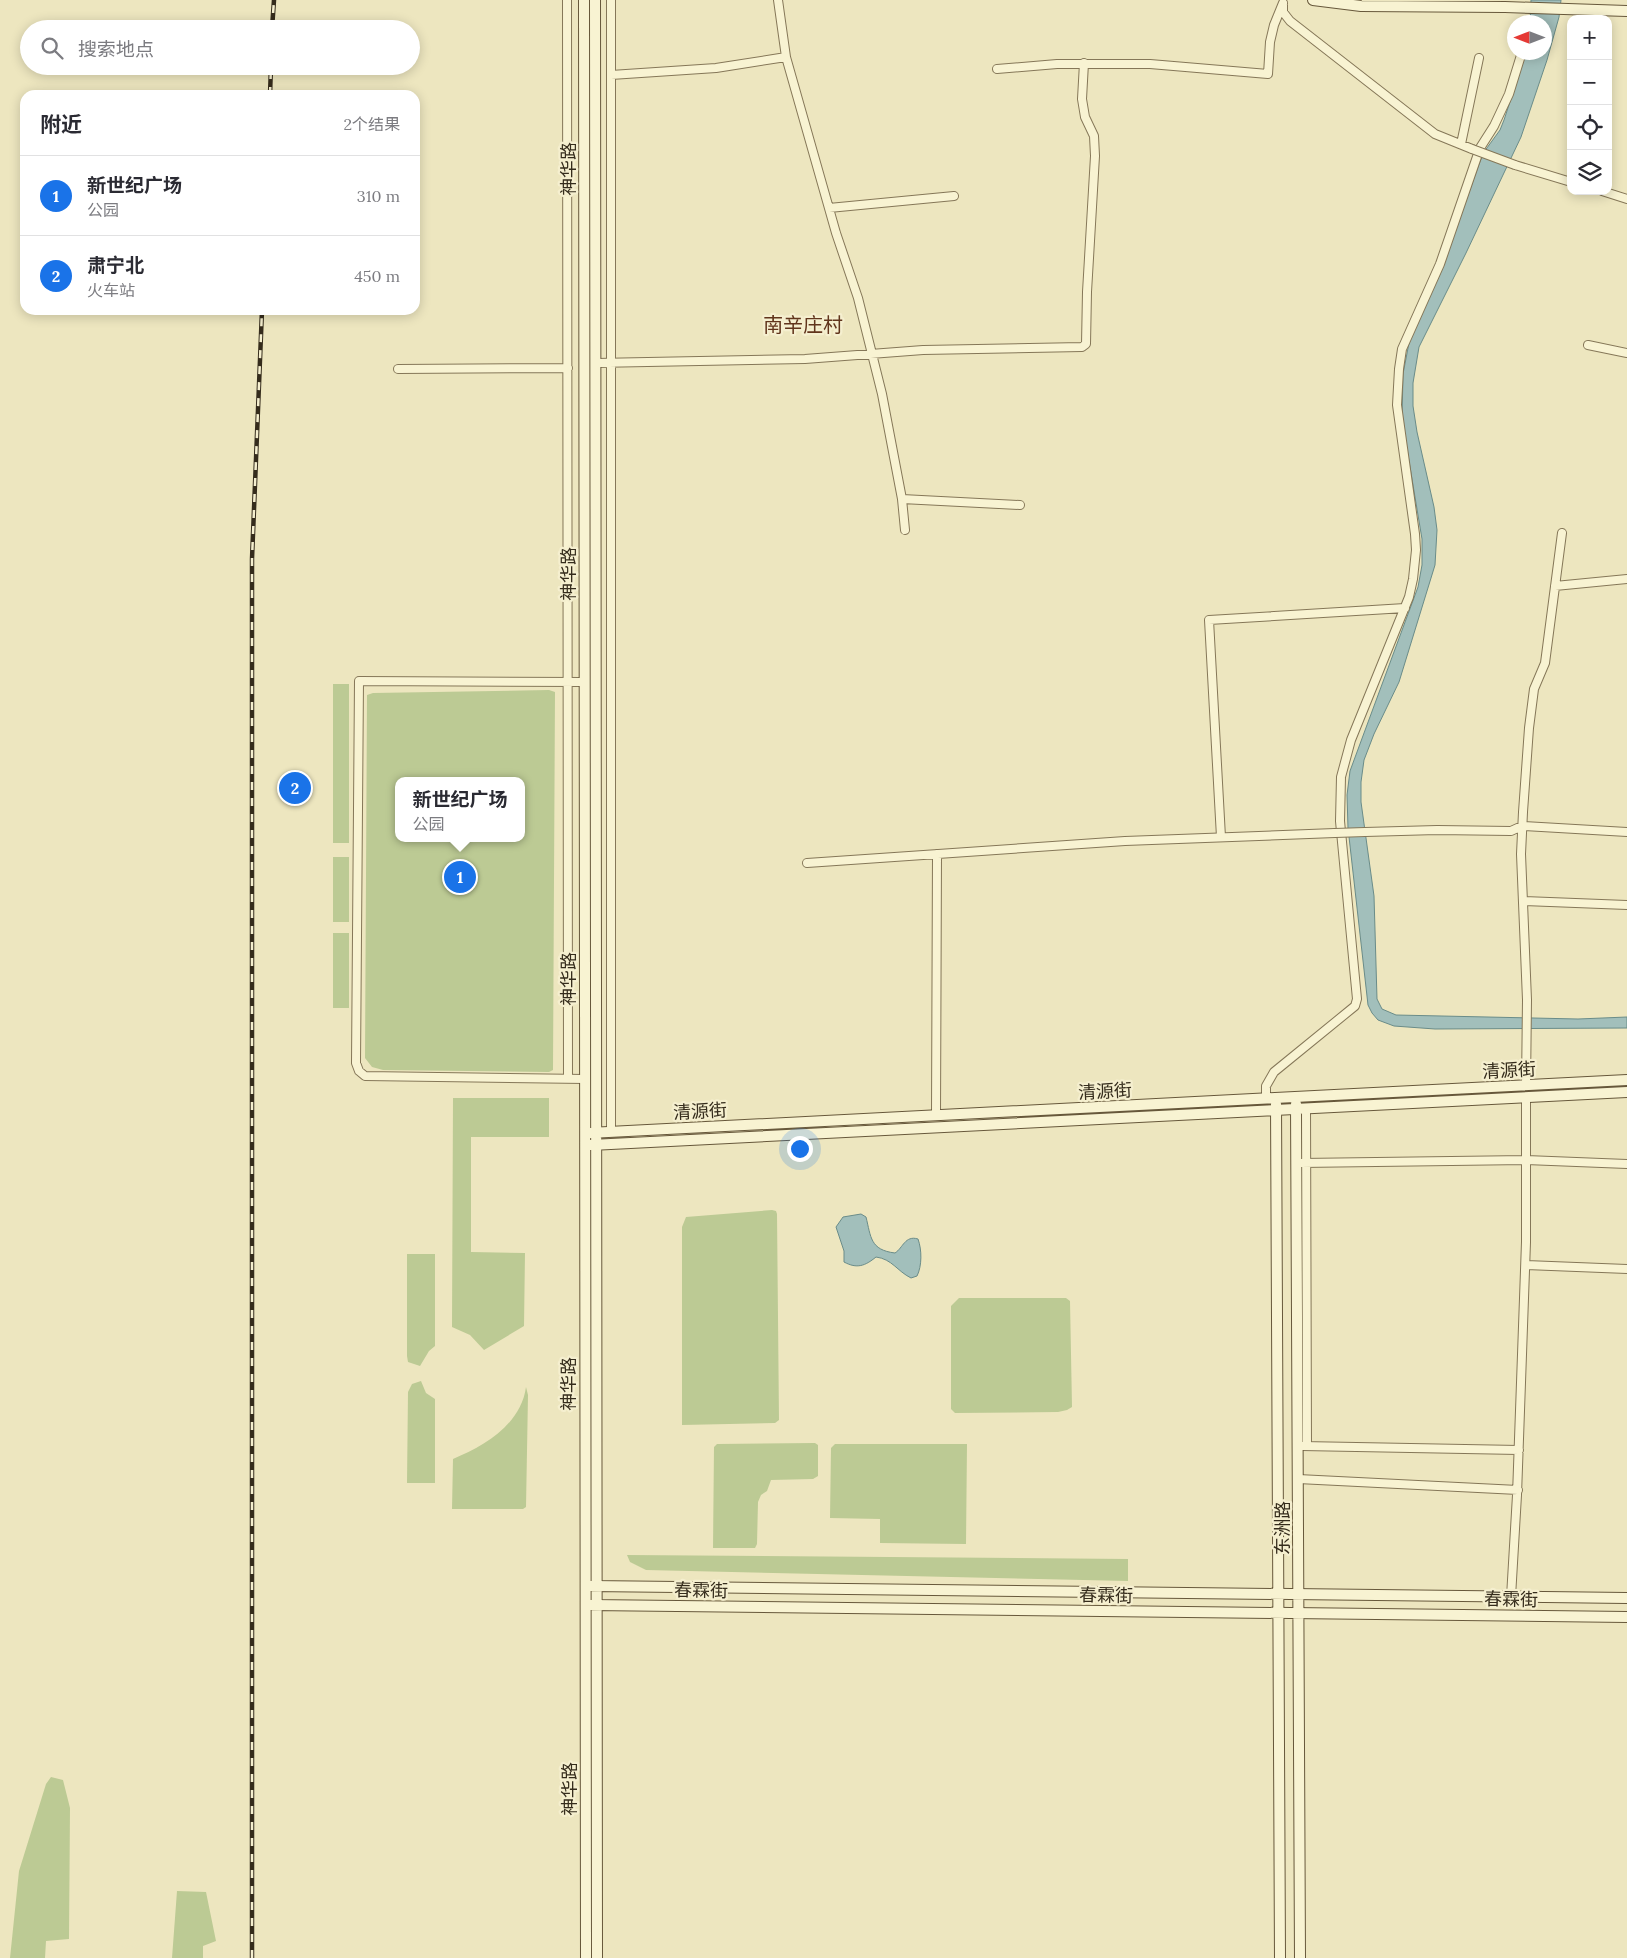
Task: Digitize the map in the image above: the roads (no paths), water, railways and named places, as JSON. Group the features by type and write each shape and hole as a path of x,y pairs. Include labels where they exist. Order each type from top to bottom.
{"main road":[{"name":"神华路","path":"584,0 586,1958"},
{"name":"神华路","path":"595,0 597,1958"},
{"path":"1313,0 1361,6 1475,4 1526,8 1627,11"},
{"name":"清源街","path":"585,1134 1627,1080"},
{"name":"清源街","path":"585,1146 1627,1092"},
{"name":"东洲路","path":"1296,1097 1301,1109 1302,1446 1298,1479 1300,1958"},
{"name":"东洲路","path":"1271,1098 1276,1110 1280,1958"},
{"name":"春霖街","path":"585,1586 1627,1598"},
{"name":"春霖街","path":"585,1605 1627,1617"}],"street":[{"path":"567,0 568,1078"},
{"path":"611,0 611,1132"},
{"path":"778,0 786,57 836,233 858,298 882,394 902,499 905,530"},
{"path":"997,69 1057,64 1150,64 1268,74 1270,42 1283,1"},
{"path":"1283,1 1283,12 1290,21 1435,134 1515,165 1567,181"},
{"path":"611,75 716,68 786,57"},
{"path":"1461,144 1479,58"},
{"path":"1271,1098 1266,1086 1274,1072 1355,1006 1357,999 1340,821 1341,777 1351,740 1405,608 1413,579 1416,550 1415,534 1397,405 1402,350 1440,264 1480,148 1494,126 1509,94 1520,60"},
{"path":"596,363 805,359 923,350 1082,347 1086,344 1095,156 1094,136 1085,117 1082,99 1084,64"},
{"path":"1612,194 1627,199"},
{"path":"829,208 954,196"},
{"path":"1588,345 1627,353"},
{"path":"398,369 568,368"},
{"path":"902,499 1020,505"},
{"path":"1526,1085 1527,1017 1521,854 1522,826 1530,718 1534,689 1545,663 1562,533"},
{"path":"1556,586 1627,579"},
{"path":"1221,837 1209,620 1405,608"},
{"path":"584,682 359,681 356,1063 359,1070 365,1076 585,1079"},
{"path":"807,863 1125,841 1221,837 1437,830 1511,831 1522,826 1627,832"},
{"path":"936,1116 937,854"},
{"path":"1523,901 1627,905"},
{"path":"1511,1597 1518,1490 1526,1265 1526,1097"},
{"path":"1301,1163 1526,1160 1627,1164"},
{"path":"1526,1265 1627,1269"},
{"path":"1302,1446 1519,1450"},
{"path":"1298,1479 1518,1490"}],"water":[{"path":"1531,0 1561,0 1559,17 1552,42 1552,15 1530,15"},
{"path":"1524,60 1547,60 1521,137 1419,347 1413,383 1413,406 1434,507 1437,530 1435,565 1399,682 1374,734 1364,760 1361,782 1361,802 1374,896 1377,999 1382,1009 1396,1015 1578,1019 1627,1017 1627,1028 1435,1029 1394,1026 1378,1020 1368,1005 1348,828 1347,795 1350,771 1418,587 1422,565 1422,539 1402,419 1403,374 1409,343 1417,321 1440,274 1479,164 1484,152 1500,130"},
{"path":"861,1214 866,1217 873,1241 881,1249 895,1253 907,1240 918,1239 921,1258 917,1276 911,1278 882,1258 876,1257 861,1266 844,1262 844,1251 836,1227 843,1217"}],"railway":[{"path":"273,20 274,0"},
{"path":"270,90 271,75"},
{"path":"252,1958 252,559 262,315"}],"place":[{"name":"肃宁北","path":"295,788"},
{"name":"新世纪广场","path":"460,877"}],"district":[{"name":"南辛庄村","path":"803,324"}]}
